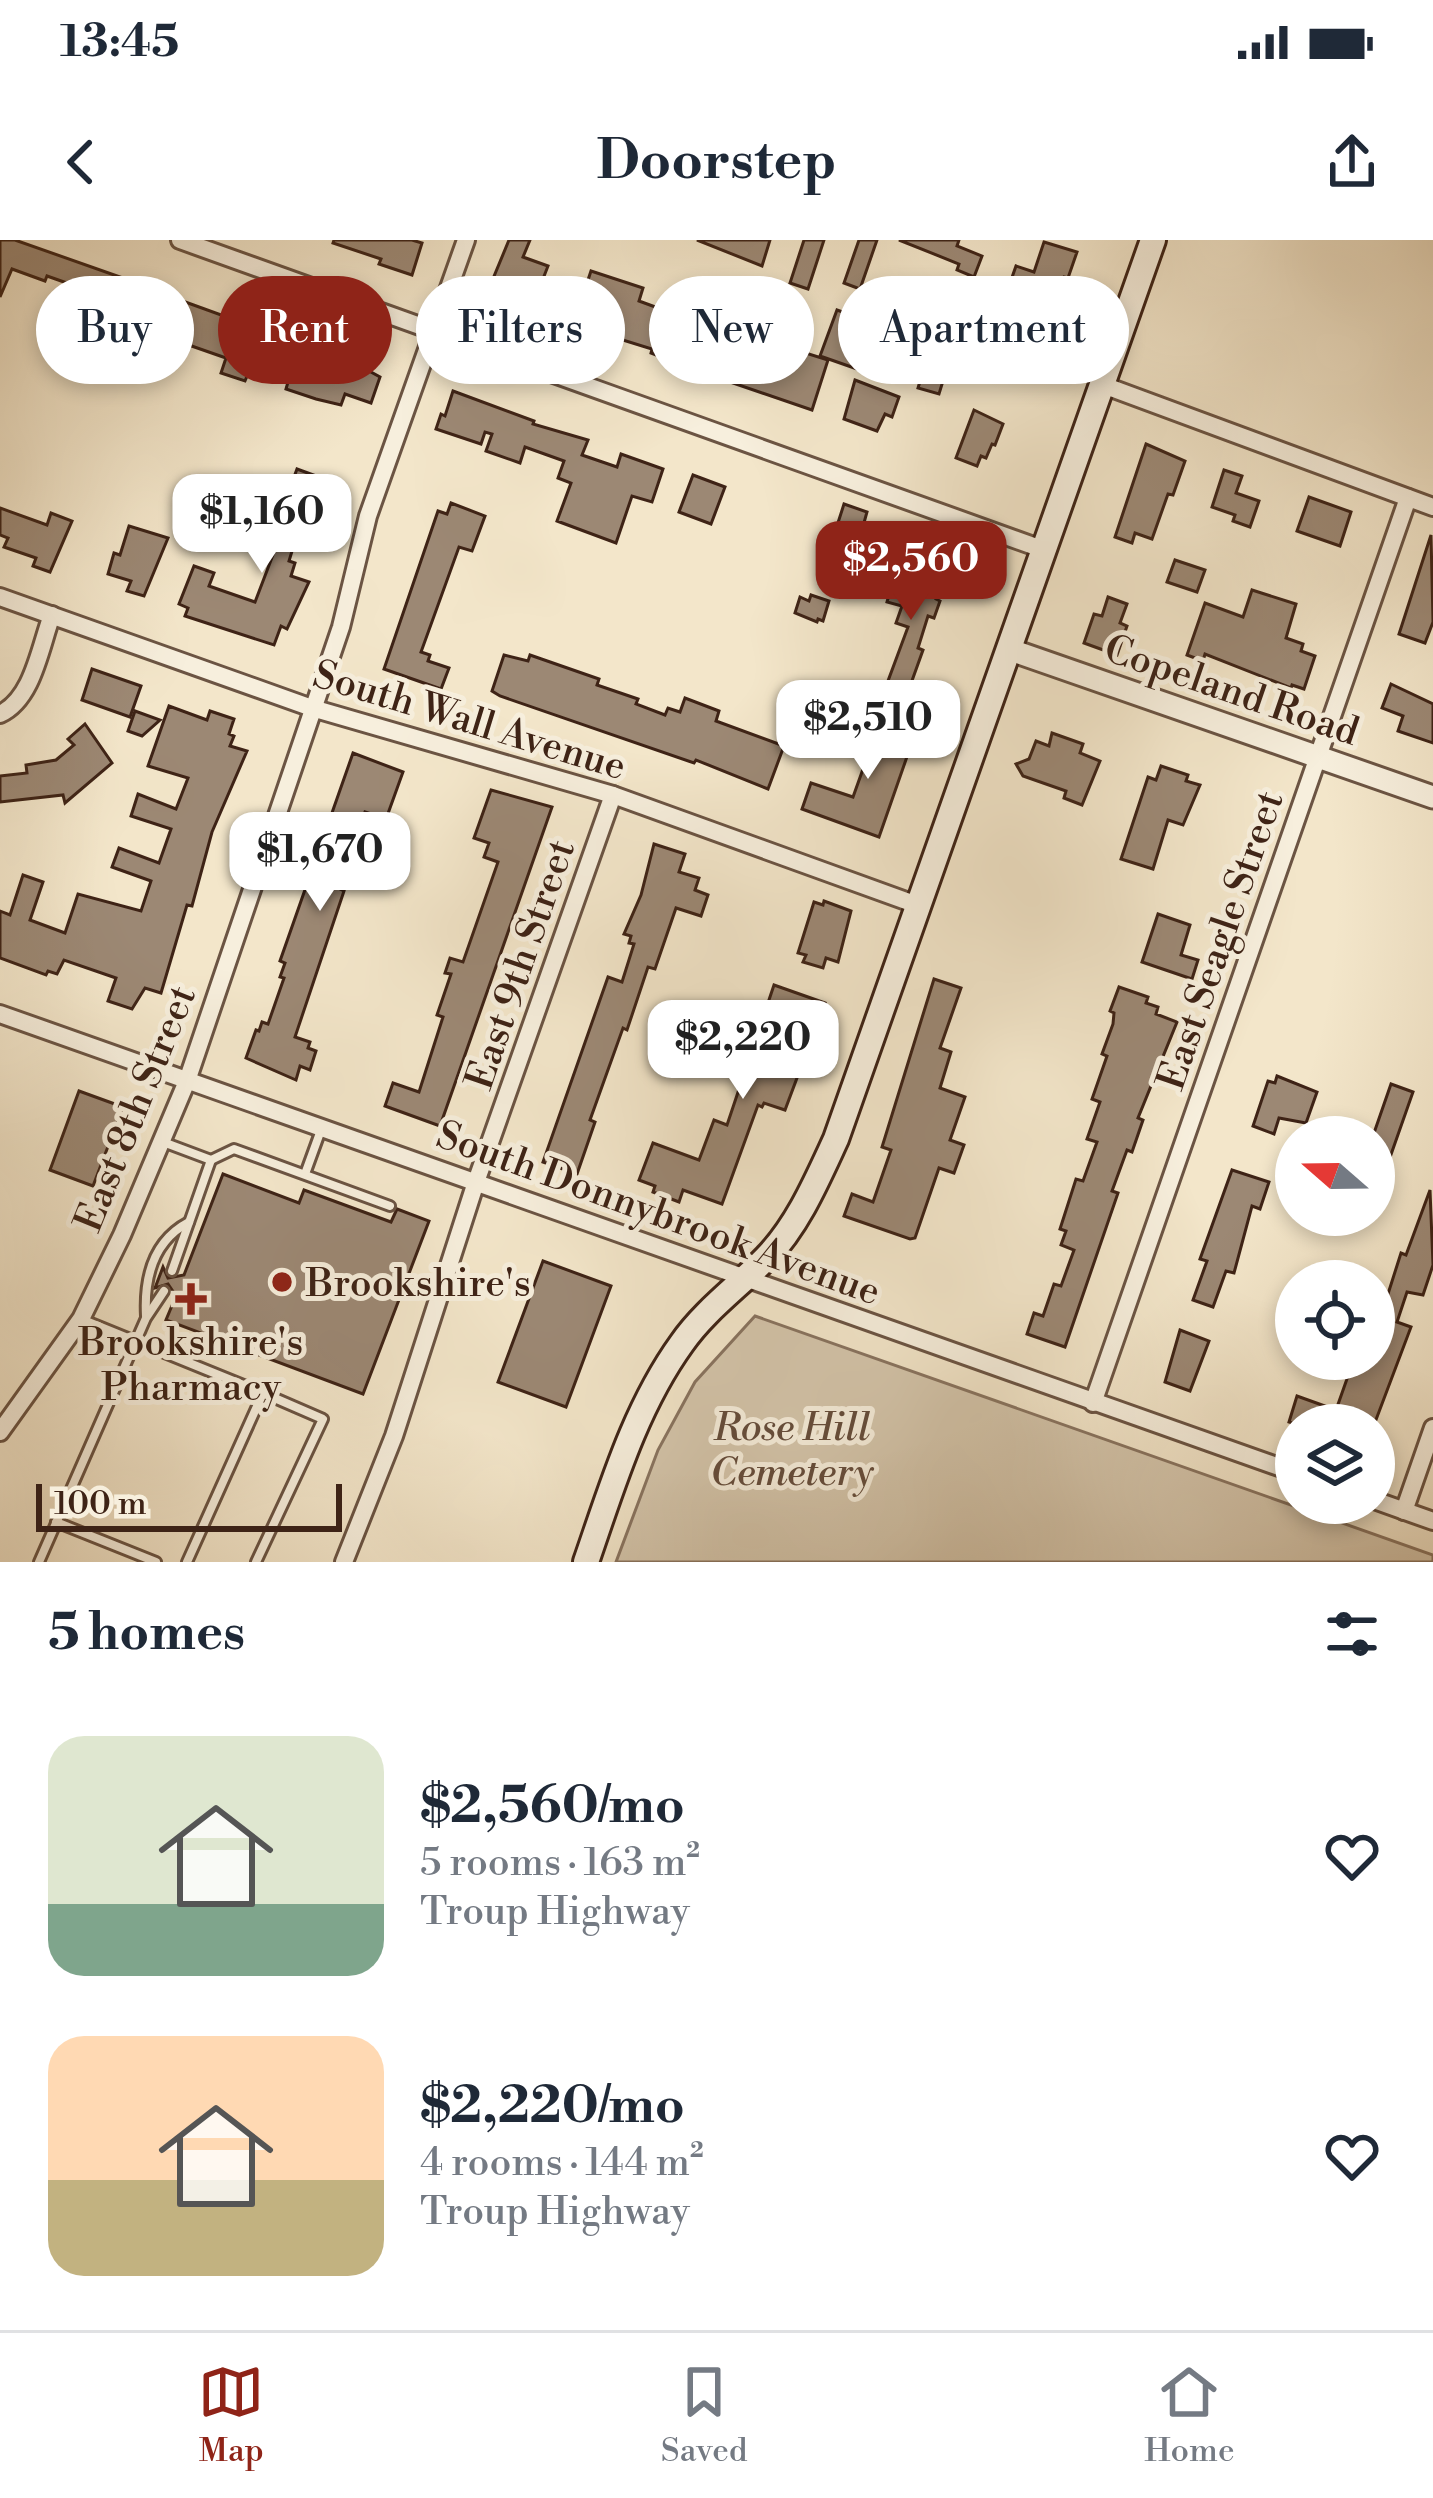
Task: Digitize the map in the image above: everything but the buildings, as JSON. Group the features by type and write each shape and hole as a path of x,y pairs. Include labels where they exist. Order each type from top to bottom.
{"main road":[{"path":"586,1562 627,1444 665,1368 684,1339 788,1231 828,1156 1103,385 1145,242"}],"street":[{"path":"180,240 416,326"},
{"name":"East 8th Street","path":"453,276 466,240"},
{"name":"East 8th Street","path":"0,1432 81,1319 187,1081 340,627 368,517 416,380"},
{"path":"579,384 1042,549"},
{"path":"1103,385 1433,507"},
{"name":"East Seagle Street","path":"1094,1403 1408,498"},
{"name":"South Wall Avenue","path":"0,597 313,708 613,795 920,906"},
{"path":"0,714 22,696 52,615"},
{"name":"Copeland Road","path":"1008,649 1433,797"},
{"name":"East 9th Street","path":"344,1562 394,1436 476,1182 613,795"},
{"name":"South Donnybrook Avenue","path":"0,1014 1275,1466"},
{"path":"1404,1510 1433,1428"},
{"path":"1395,1507 1433,1521"}],"lane":[{"path":"305,1174 322,1128"},
{"path":"161,1141 212,1160 234,1150 390,1206"},
{"path":"172,1270 212,1160"},
{"path":"146,1318 145,1290 158,1250 176,1228 190,1221"},
{"path":"39,1562 146,1318 164,1291"},
{"path":"81,1319 323,1419 256,1562"},
{"path":"187,1562 263,1394"},
{"path":"56,1522 156,1562"}],"green space":[{"name":"Rose Hill Cemetery","path":"755,1316 1275,1499 1275,1524 1345,1524 1433,1555 1433,1562 616,1562 658,1450 695,1382"}],"place":[{"name":"Brookshire's","path":"282,1282"},
{"name":"Brookshire's Pharmacy","path":"191,1299"}]}
